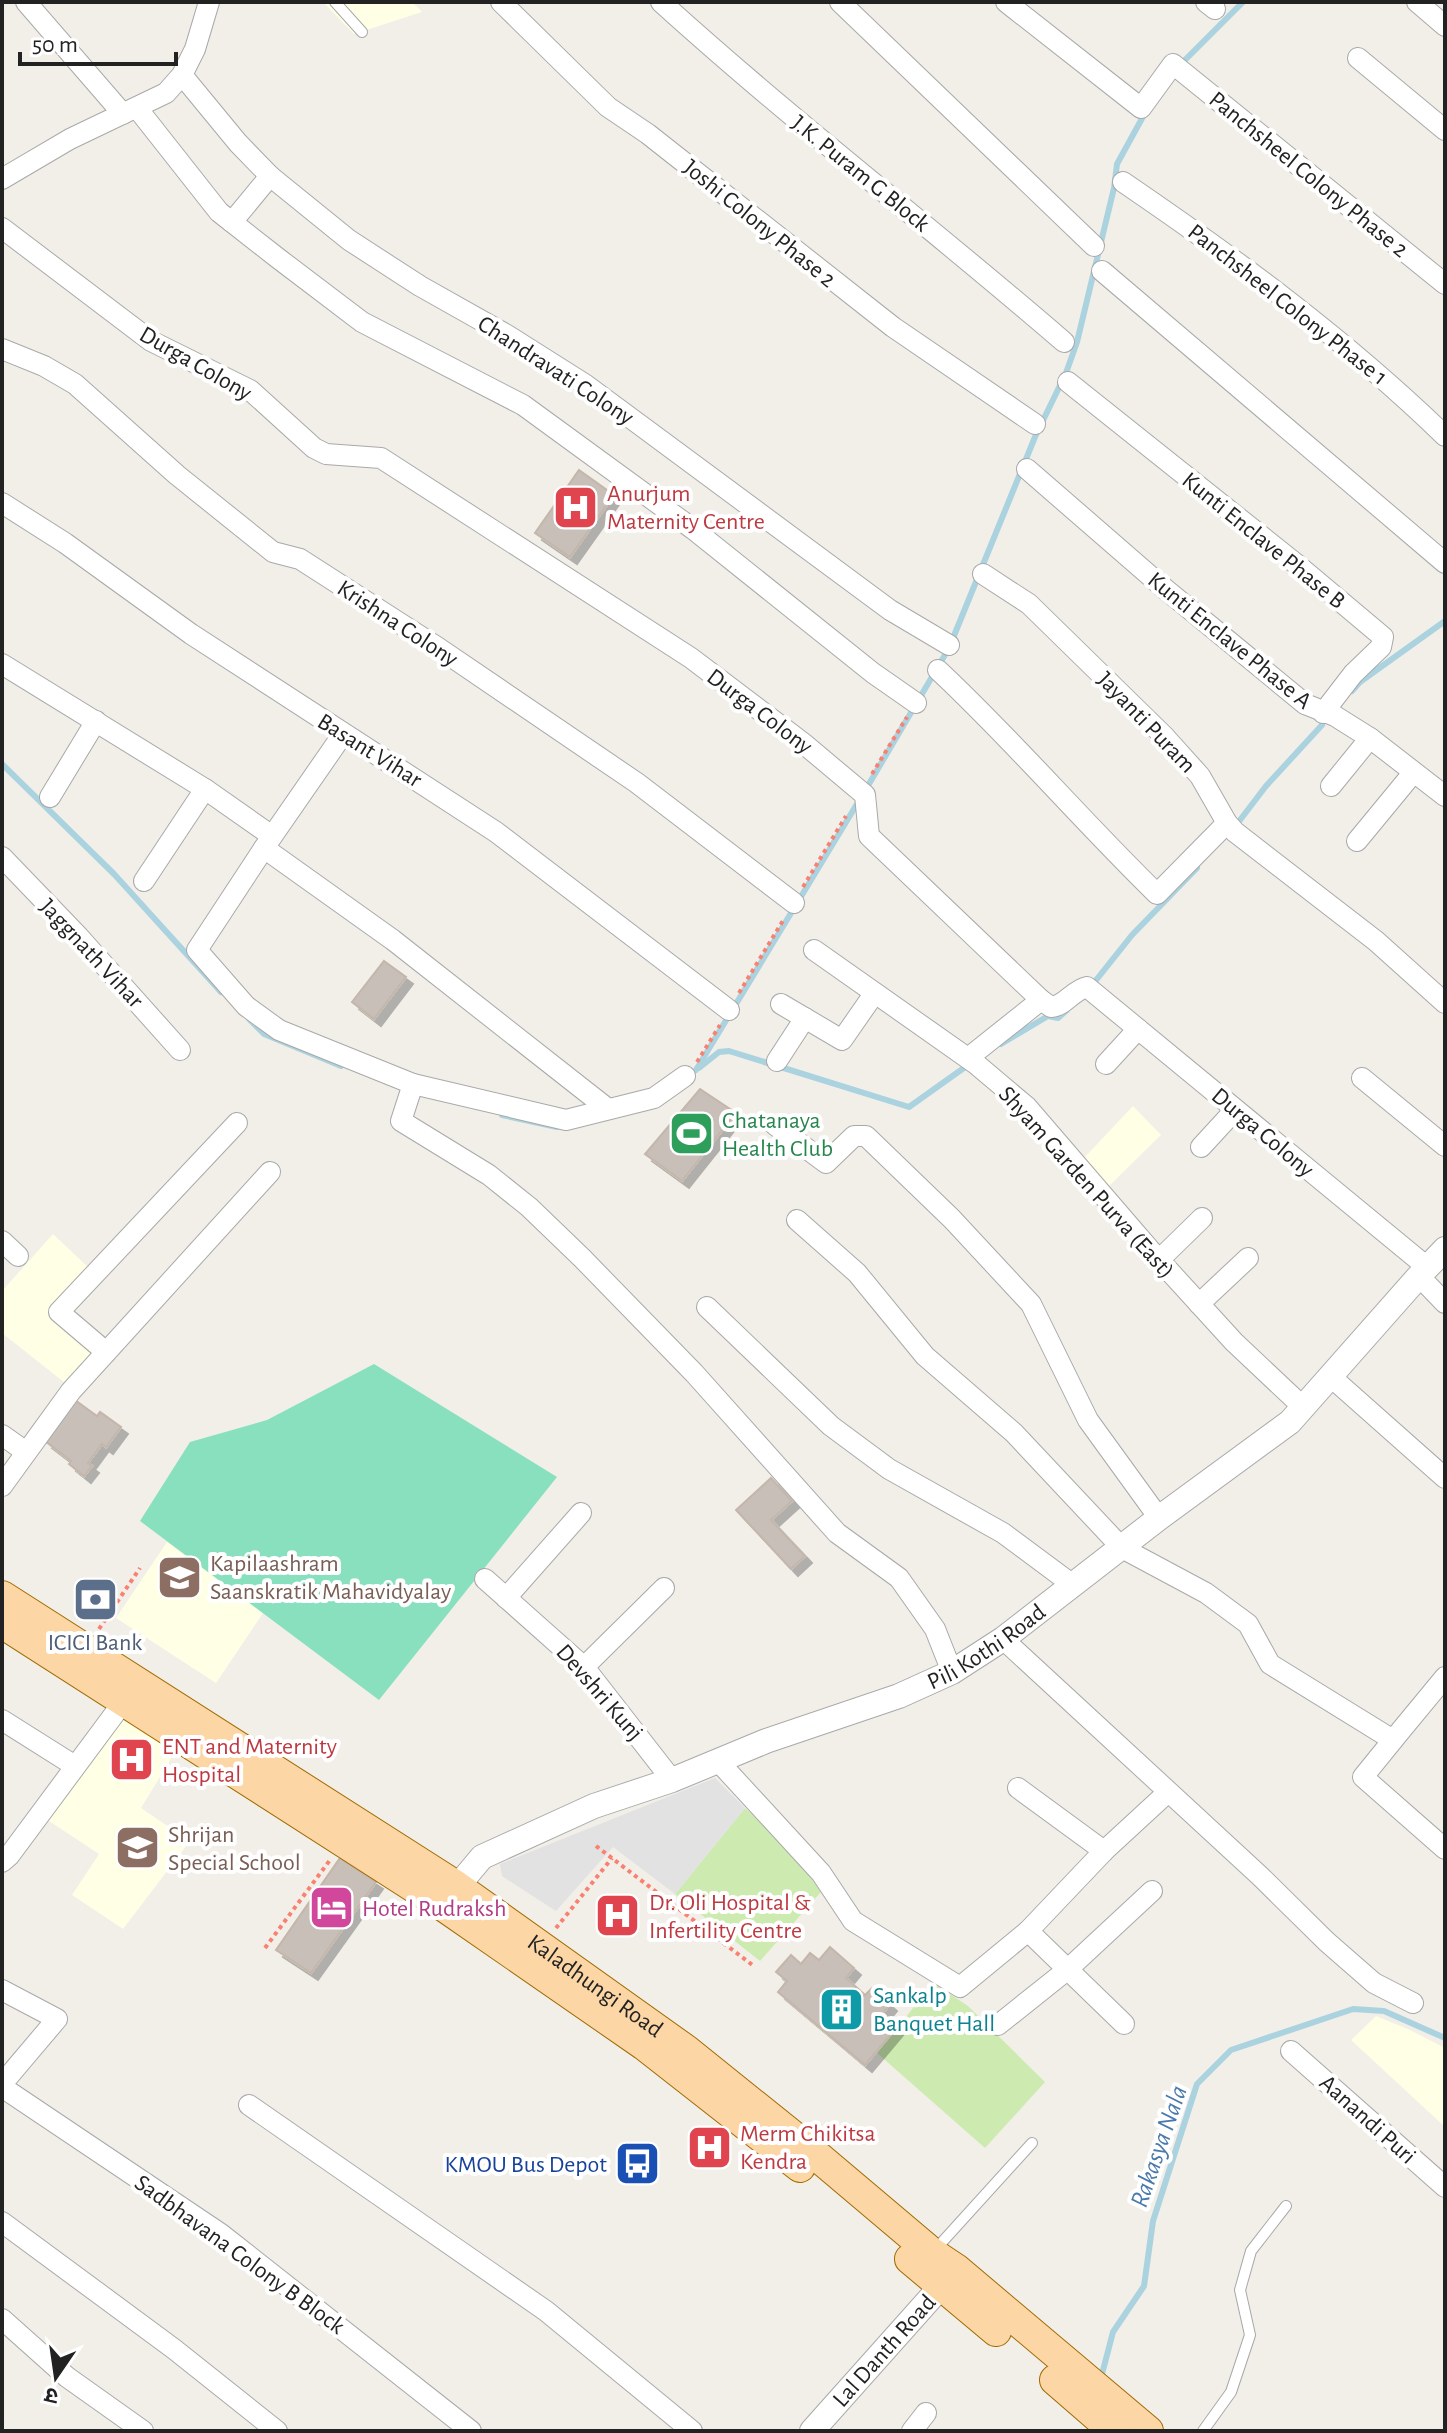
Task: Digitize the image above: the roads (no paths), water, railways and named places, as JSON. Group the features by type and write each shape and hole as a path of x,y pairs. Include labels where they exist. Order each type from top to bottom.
{"main road":[{"name":"Kaladhungi Road","path":"2,1596 84,1650 130,1693 343,1842 540,1947 686,2050 803,2144 1106,2414 1148,2431"},
{"name":"Kaladhungi Road","path":"2,1623 130,1693 449,1896 809,2174 943,2269"}],"street":[{"path":"26,2 130,111 219,212 362,322 523,405 693,529 873,673 916,703"},
{"name":"Joshi Colony Phase 2","path":"501,2 608,107 648,134 893,327 1035,424"},
{"name":"J.K. Puram G Block","path":"661,2 866,179 961,254 1064,342"},
{"name":"Panchsheel Colony Phase 2","path":"1006,2 1141,108 1173,64 1445,284"},
{"path":"1417,2 1445,26"},
{"path":"4,172 166,93 182,75 195,49 203,6"},
{"path":"855,7 1094,246"},
{"path":"1358,58 1445,130"},
{"name":"Chandravati Colony","path":"182,75 238,143 270,176 349,240 586,385 890,610 949,645"},
{"path":"232,222 270,176"},
{"name":"Panchsheel Colony Phase 1","path":"1123,182 1214,244 1314,321 1392,385 1445,436"},
{"name":"Durga Colony","path":"2,228 151,341 250,390 314,448 326,454 381,458 691,658 862,791 868,807 869,836 1041,1000 1051,1007 1057,1007 1079,989 1087,987 1423,1271 1445,1303"},
{"path":"1102,271 1445,563"},
{"name":"Krishna Colony","path":"2,349 44,366 75,384 177,475 273,552 300,559 440,649 637,783 794,903"},
{"name":"Kunti Enclave Phase B","path":"1068,382 1383,637 1381,647 1353,674 1323,713"},
{"name":"Kunti Enclave Phase A","path":"1027,469 1164,588 1305,704 1335,716 1370,738 1445,796"},
{"name":"Basant Vihar","path":"2,503 65,543 191,634 496,832 729,1010"},
{"name":"Jayanti Puram","path":"983,574 1029,604 1164,736 1200,776 1227,823 1376,941 1445,1003"},
{"path":"2,664 205,789 608,1109"},
{"path":"938,670 982,711 1100,839 1157,894 1227,823"},
{"path":"50,797 96,721"},
{"path":"343,734 197,950 246,1006 279,1030 413,1084 566,1120 654,1098 685,1076"},
{"path":"1331,786 1370,738"},
{"path":"1357,841 1413,773"},
{"path":"144,881 205,789"},
{"name":"Jaggnath Vihar","path":"2,857 180,1050"},
{"name":"Shyam Garden Purva (East)","path":"814,950 968,1058 1027,1107 1199,1304 1303,1407"},
{"path":"781,1004 842,1040 874,994"},
{"path":"968,1058 1041,1000"},
{"path":"777,1061 805,1018"},
{"path":"1106,1064 1138,1029"},
{"path":"1362,1078 1445,1146"},
{"path":"413,1084 401,1121 489,1175 529,1207 627,1302 837,1533 899,1578 935,1629 952,1672"},
{"path":"1201,1147 1235,1110"},
{"path":"106,1352 59,1312 237,1123"},
{"path":"775,1125 826,1163 854,1136 866,1136 952,1219 1031,1304 1088,1420 1159,1518"},
{"path":"2,1486 71,1391 270,1172"},
{"path":"1159,1260 1202,1218"},
{"path":"797,1220 857,1273 925,1356 1014,1433 1122,1548 1206,1593 1248,1624 1270,1664 1393,1740"},
{"path":"2,1241 18,1256"},
{"name":"Pili Kothi Road","path":"449,1896 482,1857 594,1806 672,1780 766,1741 899,1696 952,1672 1003,1639 1159,1518 1290,1422 1445,1249"},
{"path":"1199,1304 1248,1258"},
{"path":"707,1307 831,1426 889,1469 1003,1533 1073,1585"},
{"path":"1330,1376 1445,1478"},
{"path":"2,1435 26,1452"},
{"path":"506,1598 581,1513"},
{"name":"Devshri Kunj","path":"485,1579 584,1667 672,1780"},
{"path":"584,1667 664,1588"},
{"path":"1003,1639 1374,1983 1413,2003"},
{"path":"1445,1677 1363,1777 1445,1849"},
{"path":"2,1862 130,1693"},
{"path":"2,1720 75,1766"},
{"path":"718,1761 821,1873 853,1921 960,1987 1028,1931 1104,1851 1167,1793"},
{"path":"1018,1788 1104,1851"},
{"path":"998,2025 1067,1970 1152,1891"},
{"path":"1028,1931 1124,2024"},
{"name":"Sadbhavana Colony B Block","path":"2,1990 57,2019 2,2086 221,2234 471,2431"},
{"name":"Aanandi Puri","path":"1291,2051 1445,2187"},
{"path":"249,2105 546,2311 692,2431"},
{"path":"2,2222 174,2349 277,2431"},
{"name":"Lal Danth Road","path":"812,2431 943,2269"},
{"path":"2,2319 67,2377 143,2431"},
{"path":"912,2431 926,2413"}],"lane":[{"path":"335,2 362,32"},
{"path":"943,2269 1032,2143"},
{"path":"1203,2431 1231,2392 1250,2335 1240,2290 1251,2251 1286,2206"}],"waterway":[{"path":"1184,61 1243,2"},
{"path":"866,789 949,648 1035,437 1066,373 1077,342 1117,164 1145,113"},
{"path":"1352,691 1445,621"},
{"path":"1237,824 1266,786 1322,725"},
{"path":"2,764 114,874 221,992"},
{"path":"696,1070 860,799"},
{"path":"1093,984 1132,935 1197,868"},
{"path":"1001,1044 1048,1016 1058,1018 1067,1010"},
{"path":"249,1019 264,1034 341,1066"},
{"path":"699,1068 719,1052 729,1051 909,1107 968,1065"},
{"path":"502,1115 557,1127"},
{"name":"Rakasya Nala","path":"1101,2378 1113,2332 1144,2286 1153,2221 1197,2084 1231,2050 1353,2009 1384,2011 1445,2038"}],"place":[{"name":"Anurjum Maternity Centre","path":"576,507"},
{"name":"Chatanaya Health Club","path":"691,1134"},
{"name":"Kapilaashram Saanskratik Mahavidyalay","path":"179,1577"},
{"name":"ICICI Bank","path":"95,1600"},
{"name":"ENT and Maternity Hospital","path":"131,1760"},
{"name":"Shrijan Special School","path":"137,1848"},
{"name":"Hotel Rudraksh","path":"331,1908"},
{"name":"Dr. Oli Hospital & Infertility Centre","path":"618,1916"},
{"name":"Sankalp Banquet Hall","path":"842,2009"},
{"name":"Merm Chikitsa Kendra","path":"709,2147"},
{"name":"KMOU Bus Depot","path":"638,2164"}]}
